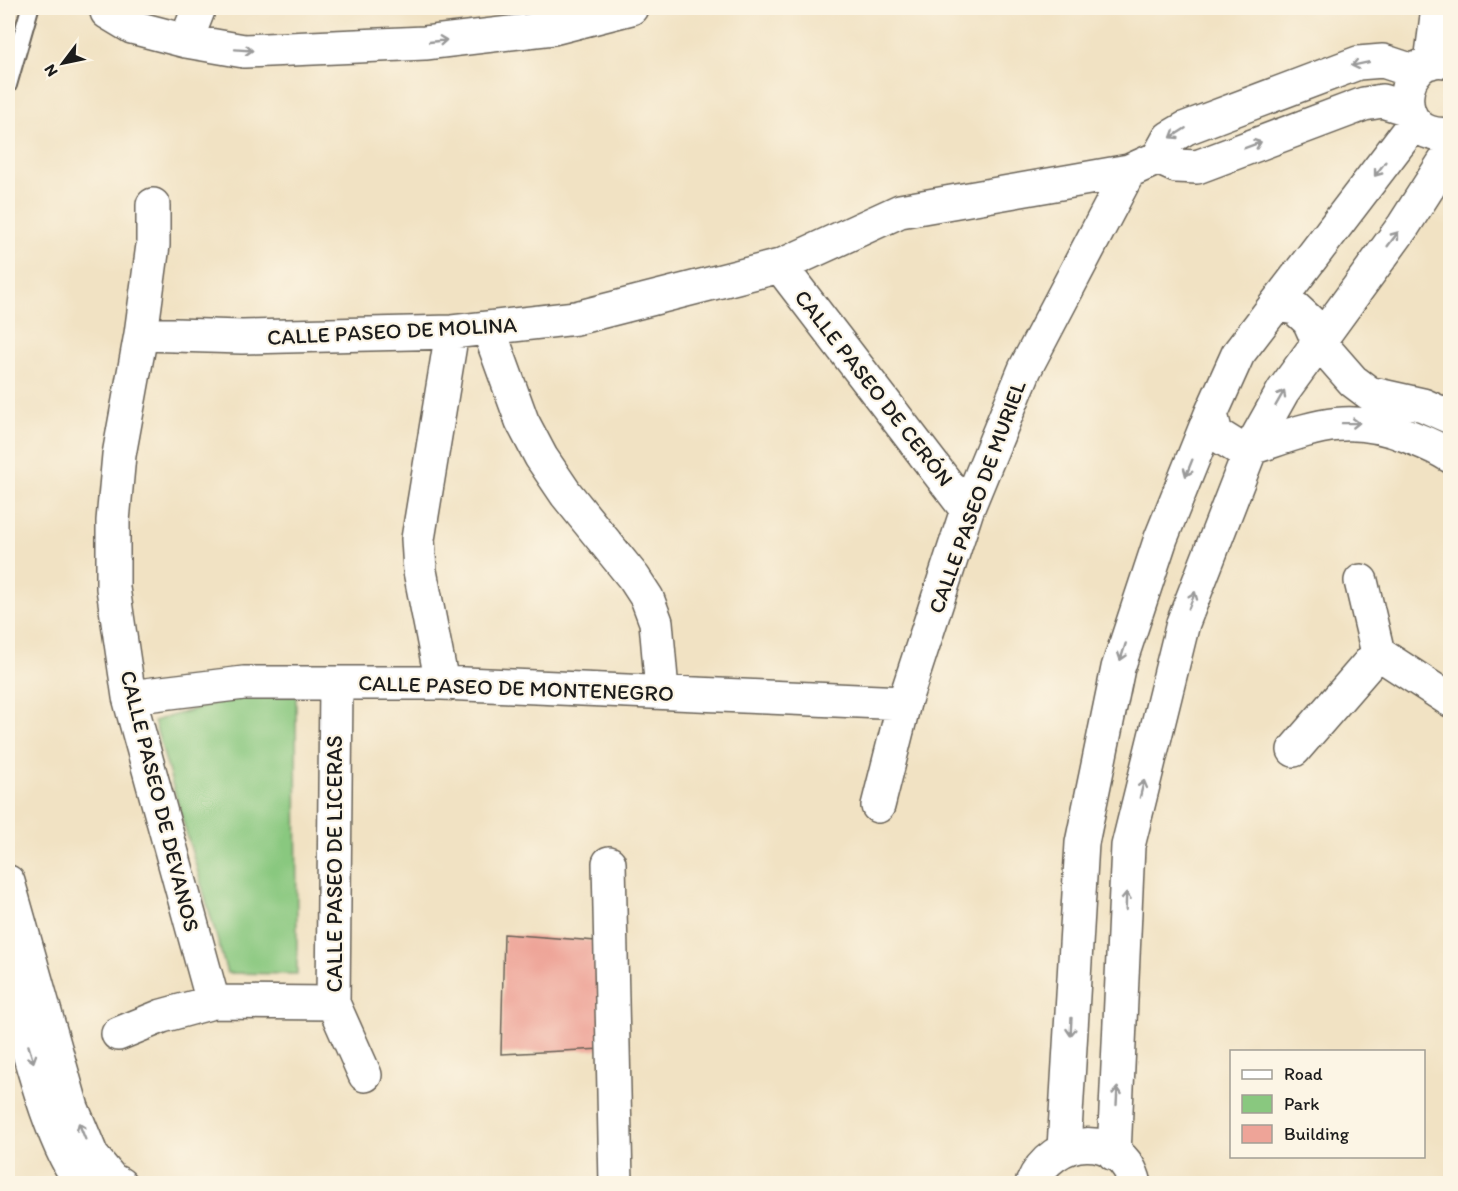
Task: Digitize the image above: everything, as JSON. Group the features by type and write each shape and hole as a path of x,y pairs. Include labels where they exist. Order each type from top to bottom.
{"street":[{"path":"186,41 199,8"},
{"path":"107,12 132,27 186,41 244,51 425,43 543,18 631,8"},
{"path":"1064,1148 1082,843 1118,668 1161,538 1238,354 1278,305 1411,116 1406,96 1408,84 1433,65 1438,8"},
{"path":"1143,164 1169,138 1186,128 1358,63 1383,61 1433,65"},
{"name":"CALLE PASEO DE MOLINA","path":"141,334 242,337 452,332 489,330 576,318 780,266 900,211 1143,164 1197,166 1364,104 1382,101 1411,116 1426,132 1440,135 1450,134"},
{"path":"1114,1154 1128,846 1183,623 1251,448 1283,391 1404,225 1450,153"},
{"name":"CALLE PASEO DE MURIEL","path":"878,806 904,704 967,510 1025,369 1143,164"},
{"name":"CALLE PASEO DE DEVANOS","path":"153,205 153,245 141,334 119,455 113,521 113,588 129,697 213,1002"},
{"name":"CALLE PASEO DE CERÓN","path":"780,266 967,510"},
{"path":"1278,305 1295,308 1309,321 1318,341 1353,381 1369,393 1423,405 1450,417"},
{"path":"489,330 522,420 541,457 566,494 634,578 647,598 656,622 662,691"},
{"path":"442,683 420,571 418,539 452,332"},
{"path":"1211,414 1216,434 1240,449 1251,448 1315,427 1359,422 1388,428 1438,448 1450,456"},
{"path":"1361,580 1378,653 1450,700"},
{"path":"1294,750 1378,653"},
{"name":"CALLE PASEO DE MONTENEGRO","path":"129,697 244,682 442,683 662,691 904,704"},
{"name":"CALLE PASEO DE LICERAS","path":"336,684 333,1003 365,1075"},
{"path":"1088,816 1134,822"},
{"path":"609,862 616,1184"},
{"path":"8,882 72,1108 92,1156 112,1180 120,1184"},
{"path":"8,978 49,1115 70,1168 83,1184"},
{"path":"1073,990 1122,990"},
{"path":"118,1034 162,1016 213,1002 333,1003"},
{"path":"1032,1184 1038,1170 1049,1157 1064,1148 1088,1145 1114,1154 1126,1165 1135,1184"}],"lane":[{"path":"8,85 30,8"}],"green space":[{"path":"239,696 296,696 297,974 227,973 154,721"}],"building":[{"path":"504,934 596,941 602,1049 501,1054"}]}
